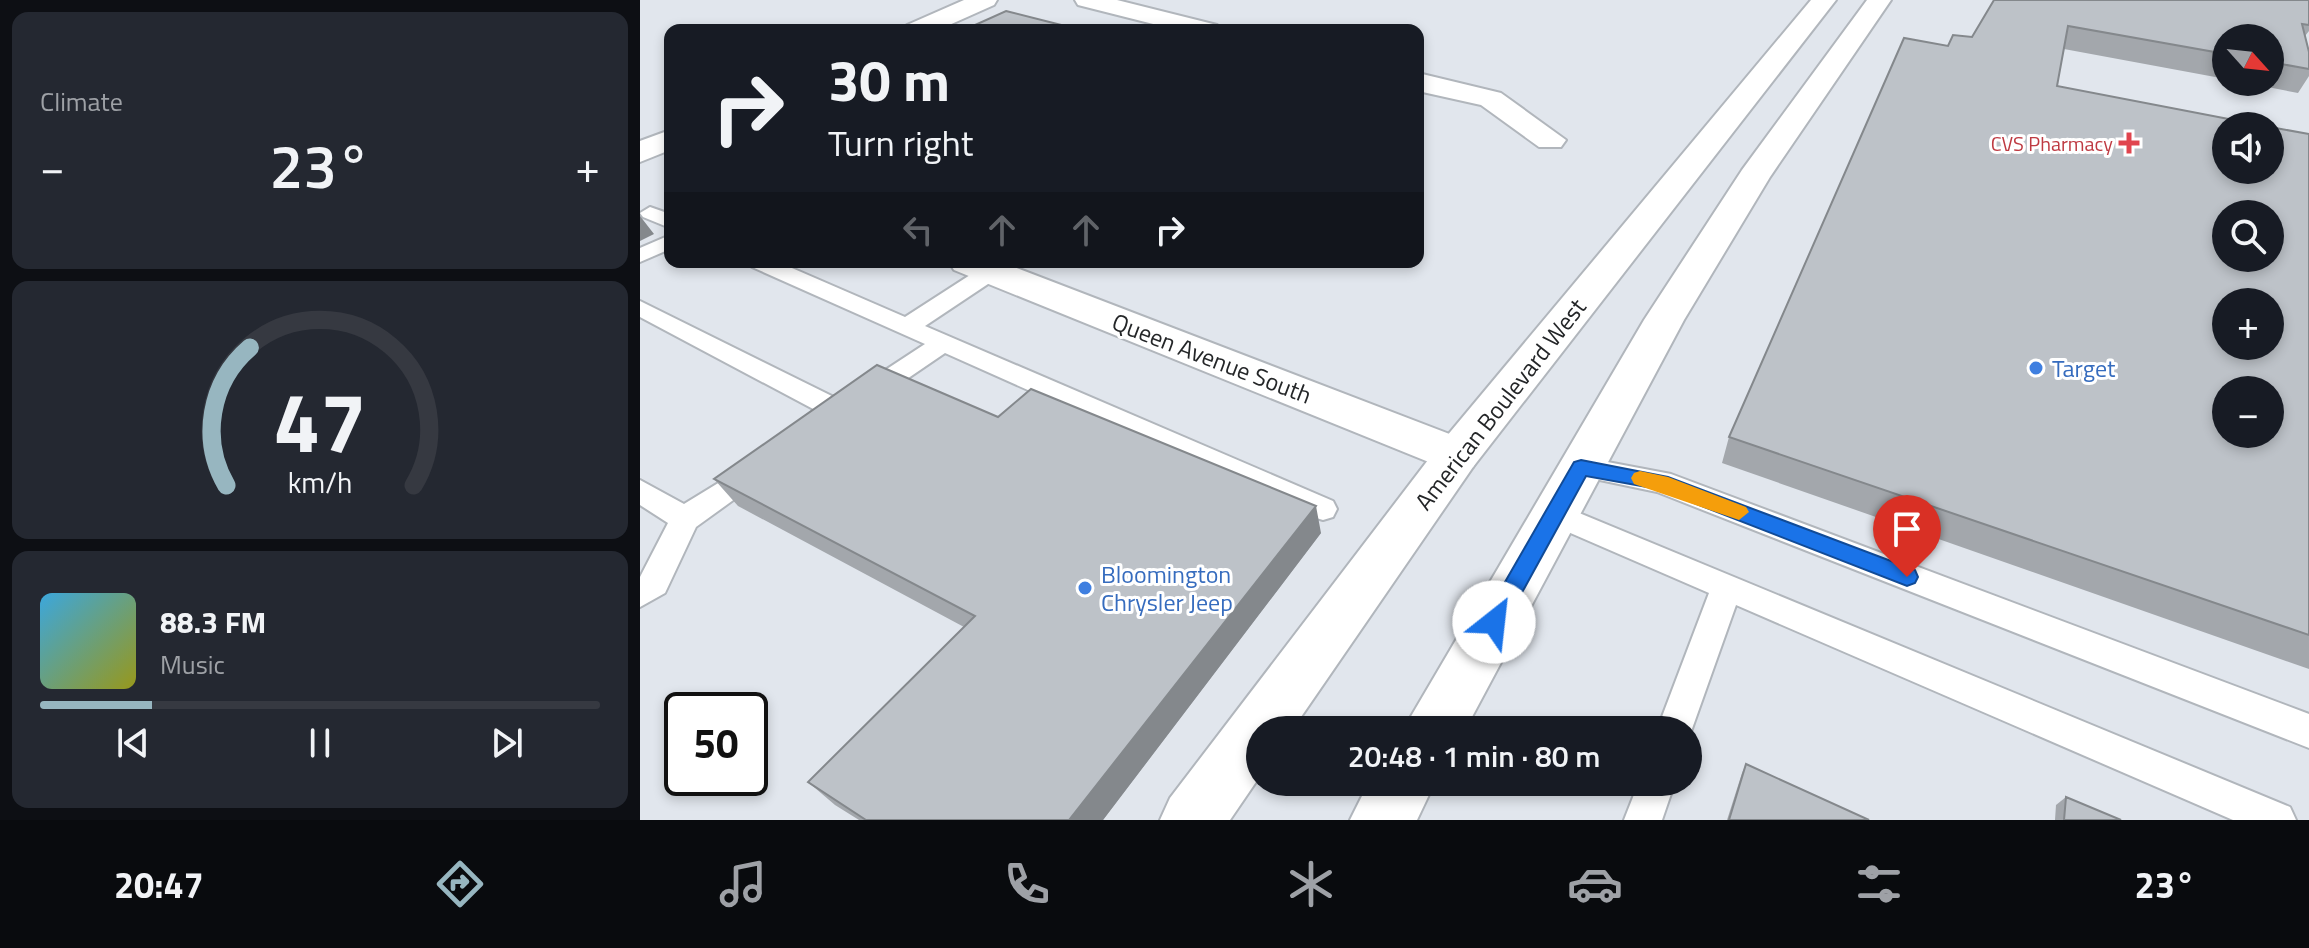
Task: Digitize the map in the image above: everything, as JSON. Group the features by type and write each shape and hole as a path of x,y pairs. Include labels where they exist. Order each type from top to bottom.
{"main road":[{"path":"930,24 985,0"},
{"path":"1087,0 1184,24"},
{"name":"American Boulevard West","path":"1192,820 1457,455 1824,0"},
{"path":"1441,716 1664,320 1754,177 1879,0"},
{"path":"1424,83 1491,99 1550,140"},
{"name":"Queen Avenue South","path":"983,268 1457,455"},
{"path":"1382,820 1396,796"}],"lane":[{"path":"650,213 664,219"},
{"path":"640,256 664,244"},
{"path":"774,268 1323,509"},
{"path":"907,327 979,268"},
{"path":"640,308 841,412"},
{"path":"815,430 943,343"},
{"path":"640,594 654,584 685,519 776,456"},
{"path":"1581,467 1661,482 2309,731"},
{"path":"640,491 685,519"},
{"path":"1555,514 2277,820"},
{"path":"1680,716 1726,588"},
{"path":"1643,820 1652,796"}],"building":[{"name":"Target","path":"1994,0 2309,0 2309,25 2302,24 2309,52 2309,69 2284,65 2284,24 2212,24 2212,52 2068,26 2057,86 2212,116 2212,184 2284,184 2284,130 2309,134 2309,635 1729,437 1904,38 1948,46 1953,35 1972,37"},
{"path":"1006,11 1057,24 977,24"},
{"name":"Bloomington Chrysler Jeep","path":"877,365 998,417 1031,389 1316,506 1069,820 866,820 808,782 975,616 714,479"},
{"path":"1746,764 1869,820 1729,820"},
{"path":"2066,797 2121,820 2064,820"}],"slow traffic":[{"path":"1640,478 1661,482 1739,512"}],"place":[{"name":"CVS Pharmacy","path":"2129,143"},
{"name":"Target","path":"2036,368"},
{"name":"Bloomington Chrysler Jeep","path":"1085,588"}],"route":[{"path":"1494,622 1581,467 1661,482 1907,577"}]}
